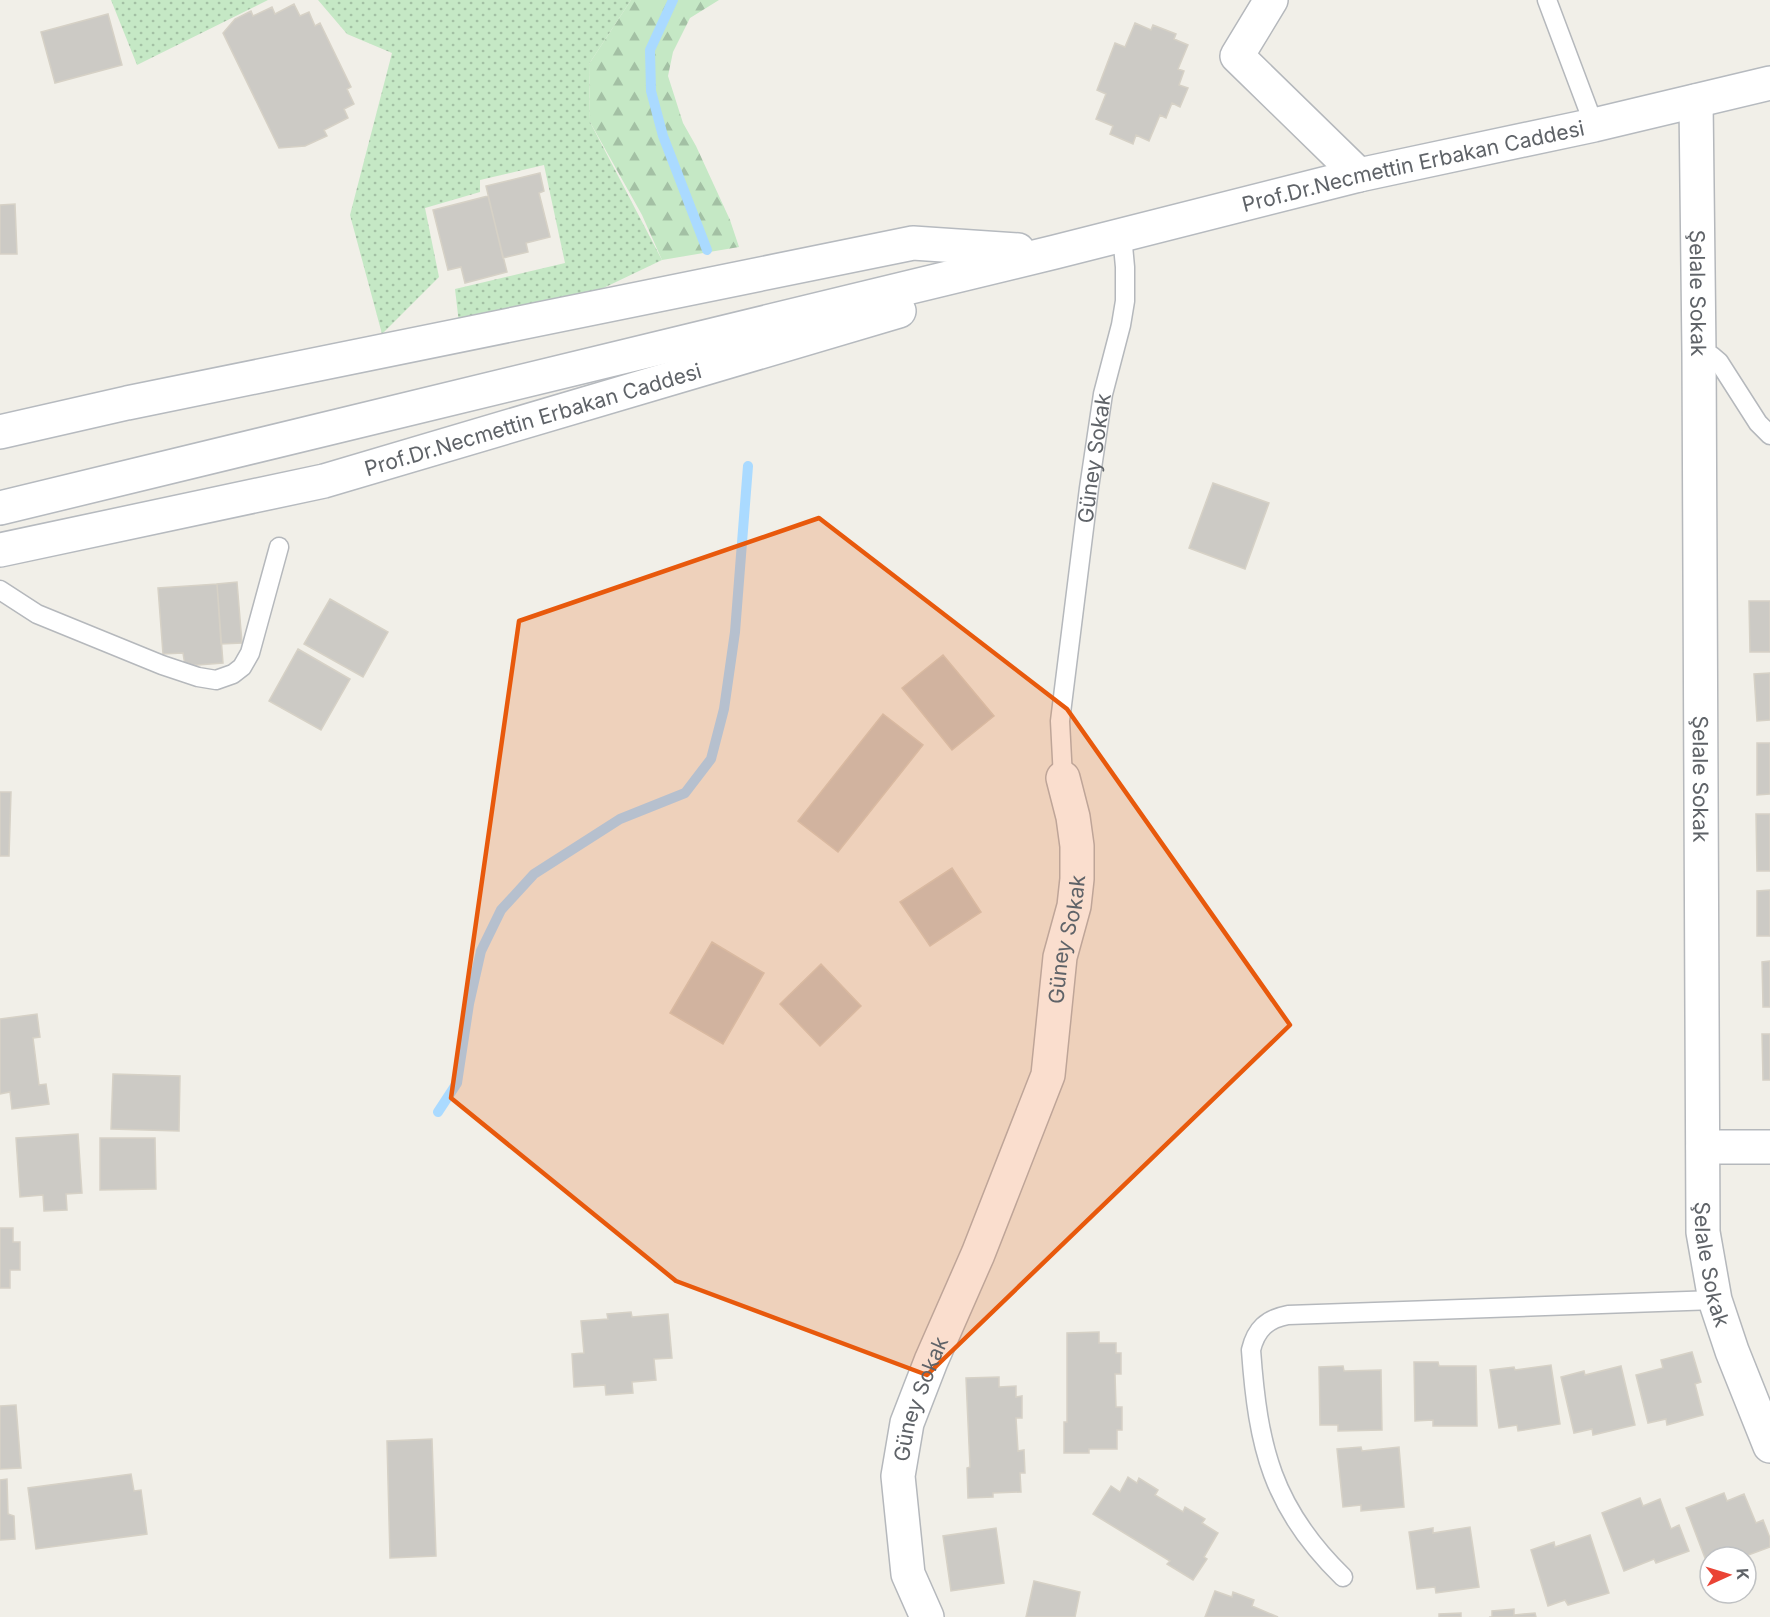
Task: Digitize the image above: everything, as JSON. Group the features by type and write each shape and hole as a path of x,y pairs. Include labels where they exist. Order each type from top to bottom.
{"main road":[{"path":"1271,0 1237,56 1359,176"},
{"name":"Prof.Dr.Necmettin Erbakan Caddesi","path":"0,508 1359,176 1594,125 1770,83"},
{"name":"Şelale Sokak","path":"1696,101 1703,1233 1716,1300 1732,1351 1770,1446"},
{"name":"Prof.Dr.Necmettin Erbakan Caddesi","path":"0,432 127,403 913,243 1055,252"},
{"name":"Prof.Dr.Necmettin Erbakan Caddesi","path":"0,550 324,481 933,301 1055,252"},
{"name":"Güney Sokak","path":"927,1617 908,1574 898,1476 908,1423 931,1361 978,1254 1047,1075 1060,957 1074,906 1077,879 1077,846 1073,817 1063,778"},
{"path":"1702,1147 1770,1147"}],"lane":[{"path":"1547,0 1594,125"},
{"name":"Güney Sokak","path":"1063,778 1060,721 1087,499 1103,394 1125,301 1122,235"},
{"path":"1699,353 1712,356 1719,362 1758,423 1770,435"},
{"path":"0,590 37,614 162,665 198,677 216,680 233,674 242,667 250,653 279,547"},
{"path":"1343,1577 1319,1553 1298,1526 1283,1501 1263,1447 1251,1350 1253,1339 1267,1322 1288,1315 1716,1300"}],"highlighted area":[{"path":"819,518 1067,709 1290,1025 927,1375 676,1281 451,1098 519,621"}],"green space":[{"path":"111,0 268,0 137,65"},
{"path":"318,0 631,0 589,64 590,122 662,260 570,304 460,332 455,289 565,263 544,165 480,180 480,192 425,208 439,277 382,334 350,215 392,53 347,34"},
{"path":"631,0 719,0 690,18 673,52 668,76 683,123 730,220 739,247 662,260 642,215 590,122 589,64"}],"building":[{"path":"294,4 300,16 309,12 315,26 320,23 351,87 347,89 354,104 344,109 348,118 324,130 327,136 305,146 279,148 223,33 235,19 251,11 253,16 272,7 275,14"},
{"path":"108,14 122,65 55,83 41,32"},
{"path":"1135,23 1151,30 1153,25 1176,34 1174,39 1188,45 1178,69 1184,71 1179,85 1188,88 1180,107 1172,103 1166,118 1160,115 1149,141 1136,135 1133,144 1110,134 1113,126 1096,119 1106,94 1097,90 1115,43 1125,47"},
{"path":"540,173 544,191 539,193 550,237 526,243 528,252 503,258 486,186"},
{"path":"488,196 507,272 465,283 461,267 448,270 433,210"},
{"path":"15,204 17,254 0,254 0,205"},
{"path":"1213,483 1269,503 1245,569 1189,548"},
{"path":"237,582 242,643 221,644 217,584"},
{"path":"217,584 223,663 185,666 183,653 163,654 158,588"},
{"path":"330,599 388,632 363,677 304,644"},
{"path":"1749,601 1770,601 1770,652 1750,652"},
{"path":"298,649 350,679 321,730 269,701"},
{"path":"943,655 994,716 952,750 902,688"},
{"path":"1770,673 1770,720 1757,721 1754,674"},
{"path":"883,714 923,745 838,852 798,821"},
{"path":"1757,743 1770,743 1770,794 1757,795"},
{"path":"0,792 11,792 9,856 0,856"},
{"path":"1756,814 1770,814 1770,871 1757,871"},
{"path":"952,868 981,912 930,946 900,902"},
{"path":"1770,890 1770,936 1757,936 1757,891"},
{"path":"712,942 764,973 723,1044 670,1013"},
{"path":"1770,961 1770,1007 1763,1007 1762,962"},
{"path":"821,964 861,1006 820,1046 780,1004"},
{"path":"37,1014 40,1037 33,1038 39,1085 46,1084 49,1104 12,1109 10,1092 0,1094 0,1019"},
{"path":"1762,1034 1770,1034 1770,1080 1763,1080"},
{"path":"113,1074 180,1076 179,1131 111,1129"},
{"path":"78,1134 82,1193 66,1194 67,1210 44,1211 43,1195 20,1197 16,1138"},
{"path":"100,1138 155,1138 156,1189 100,1190"},
{"path":"0,1228 13,1228 13,1242 20,1242 20,1270 10,1270 10,1288 0,1288"},
{"path":"631,1312 632,1317 668,1314 672,1358 654,1359 656,1380 632,1382 633,1393 606,1395 605,1385 574,1387 572,1354 584,1353 581,1321 608,1319 607,1314"},
{"path":"1099,1332 1099,1343 1116,1343 1116,1353 1121,1353 1121,1374 1115,1374 1116,1407 1122,1407 1122,1430 1117,1430 1117,1449 1089,1449 1089,1453 1064,1453 1064,1422 1067,1422 1067,1333"},
{"path":"1692,1352 1701,1382 1695,1384 1703,1415 1667,1425 1666,1419 1648,1423 1636,1375 1663,1368 1661,1360"},
{"path":"1414,1362 1438,1362 1439,1366 1476,1366 1477,1426 1433,1426 1433,1420 1415,1421"},
{"path":"1551,1365 1560,1424 1518,1431 1517,1425 1499,1428 1490,1370 1514,1367 1515,1370"},
{"path":"1343,1366 1344,1371 1381,1370 1382,1430 1338,1431 1338,1425 1320,1425 1319,1367"},
{"path":"1621,1366 1635,1425 1593,1435 1592,1429 1574,1433 1561,1377 1584,1371 1585,1375"},
{"path":"999,1377 999,1387 1016,1386 1016,1397 1022,1396 1022,1418 1016,1418 1018,1451 1024,1450 1025,1473 1020,1473 1021,1492 993,1493 993,1497 968,1498 967,1468 970,1467 966,1378"},
{"path":"16,1405 21,1468 0,1469 0,1406"},
{"path":"432,1439 436,1556 390,1558 387,1441"},
{"path":"1361,1447 1362,1451 1399,1447 1404,1507 1361,1511 1361,1505 1343,1507 1337,1449"},
{"path":"131,1474 134,1491 141,1490 147,1534 36,1549 28,1488"},
{"path":"1128,1477 1137,1483 1139,1478 1158,1490 1155,1495 1183,1512 1185,1507 1205,1519 1202,1523 1218,1533 1204,1557 1207,1559 1193,1580 1167,1564 1170,1561 1093,1514 1111,1486 1120,1492"},
{"path":"7,1479 8,1514 14,1516 15,1539 0,1540 0,1480"},
{"path":"1724,1493 1727,1501 1744,1494 1756,1523 1763,1520 1770,1538 1770,1547 1758,1551 1758,1545 1700,1545 1686,1508"},
{"path":"1640,1498 1643,1506 1660,1499 1671,1529 1679,1525 1689,1551 1656,1563 1654,1559 1624,1571 1602,1513"},
{"path":"1470,1527 1479,1587 1436,1593 1435,1587 1417,1589 1409,1532 1433,1528 1433,1533"},
{"path":"996,1528 1004,1583 951,1591 943,1536"},
{"path":"1590,1535 1609,1593 1568,1605 1565,1600 1548,1606 1531,1550 1554,1542 1555,1547"},
{"path":"1034,1581 1080,1592 1075,1617 1026,1617"},
{"path":"1215,1591 1232,1597 1233,1592 1254,1600 1252,1606 1278,1617 1205,1617"},
{"path":"1514,1609 1514,1615 1535,1613 1536,1617 1492,1617 1492,1611"},
{"path":"1461,1613 1461,1617 1439,1617 1439,1614"}],"waterway":[{"path":"673,0 650,50 651,91 663,136 707,250"},
{"path":"438,1112 457,1083 469,1004 481,951 501,910 534,874 620,819 685,793 711,759 724,709 735,632 748,466"}]}
